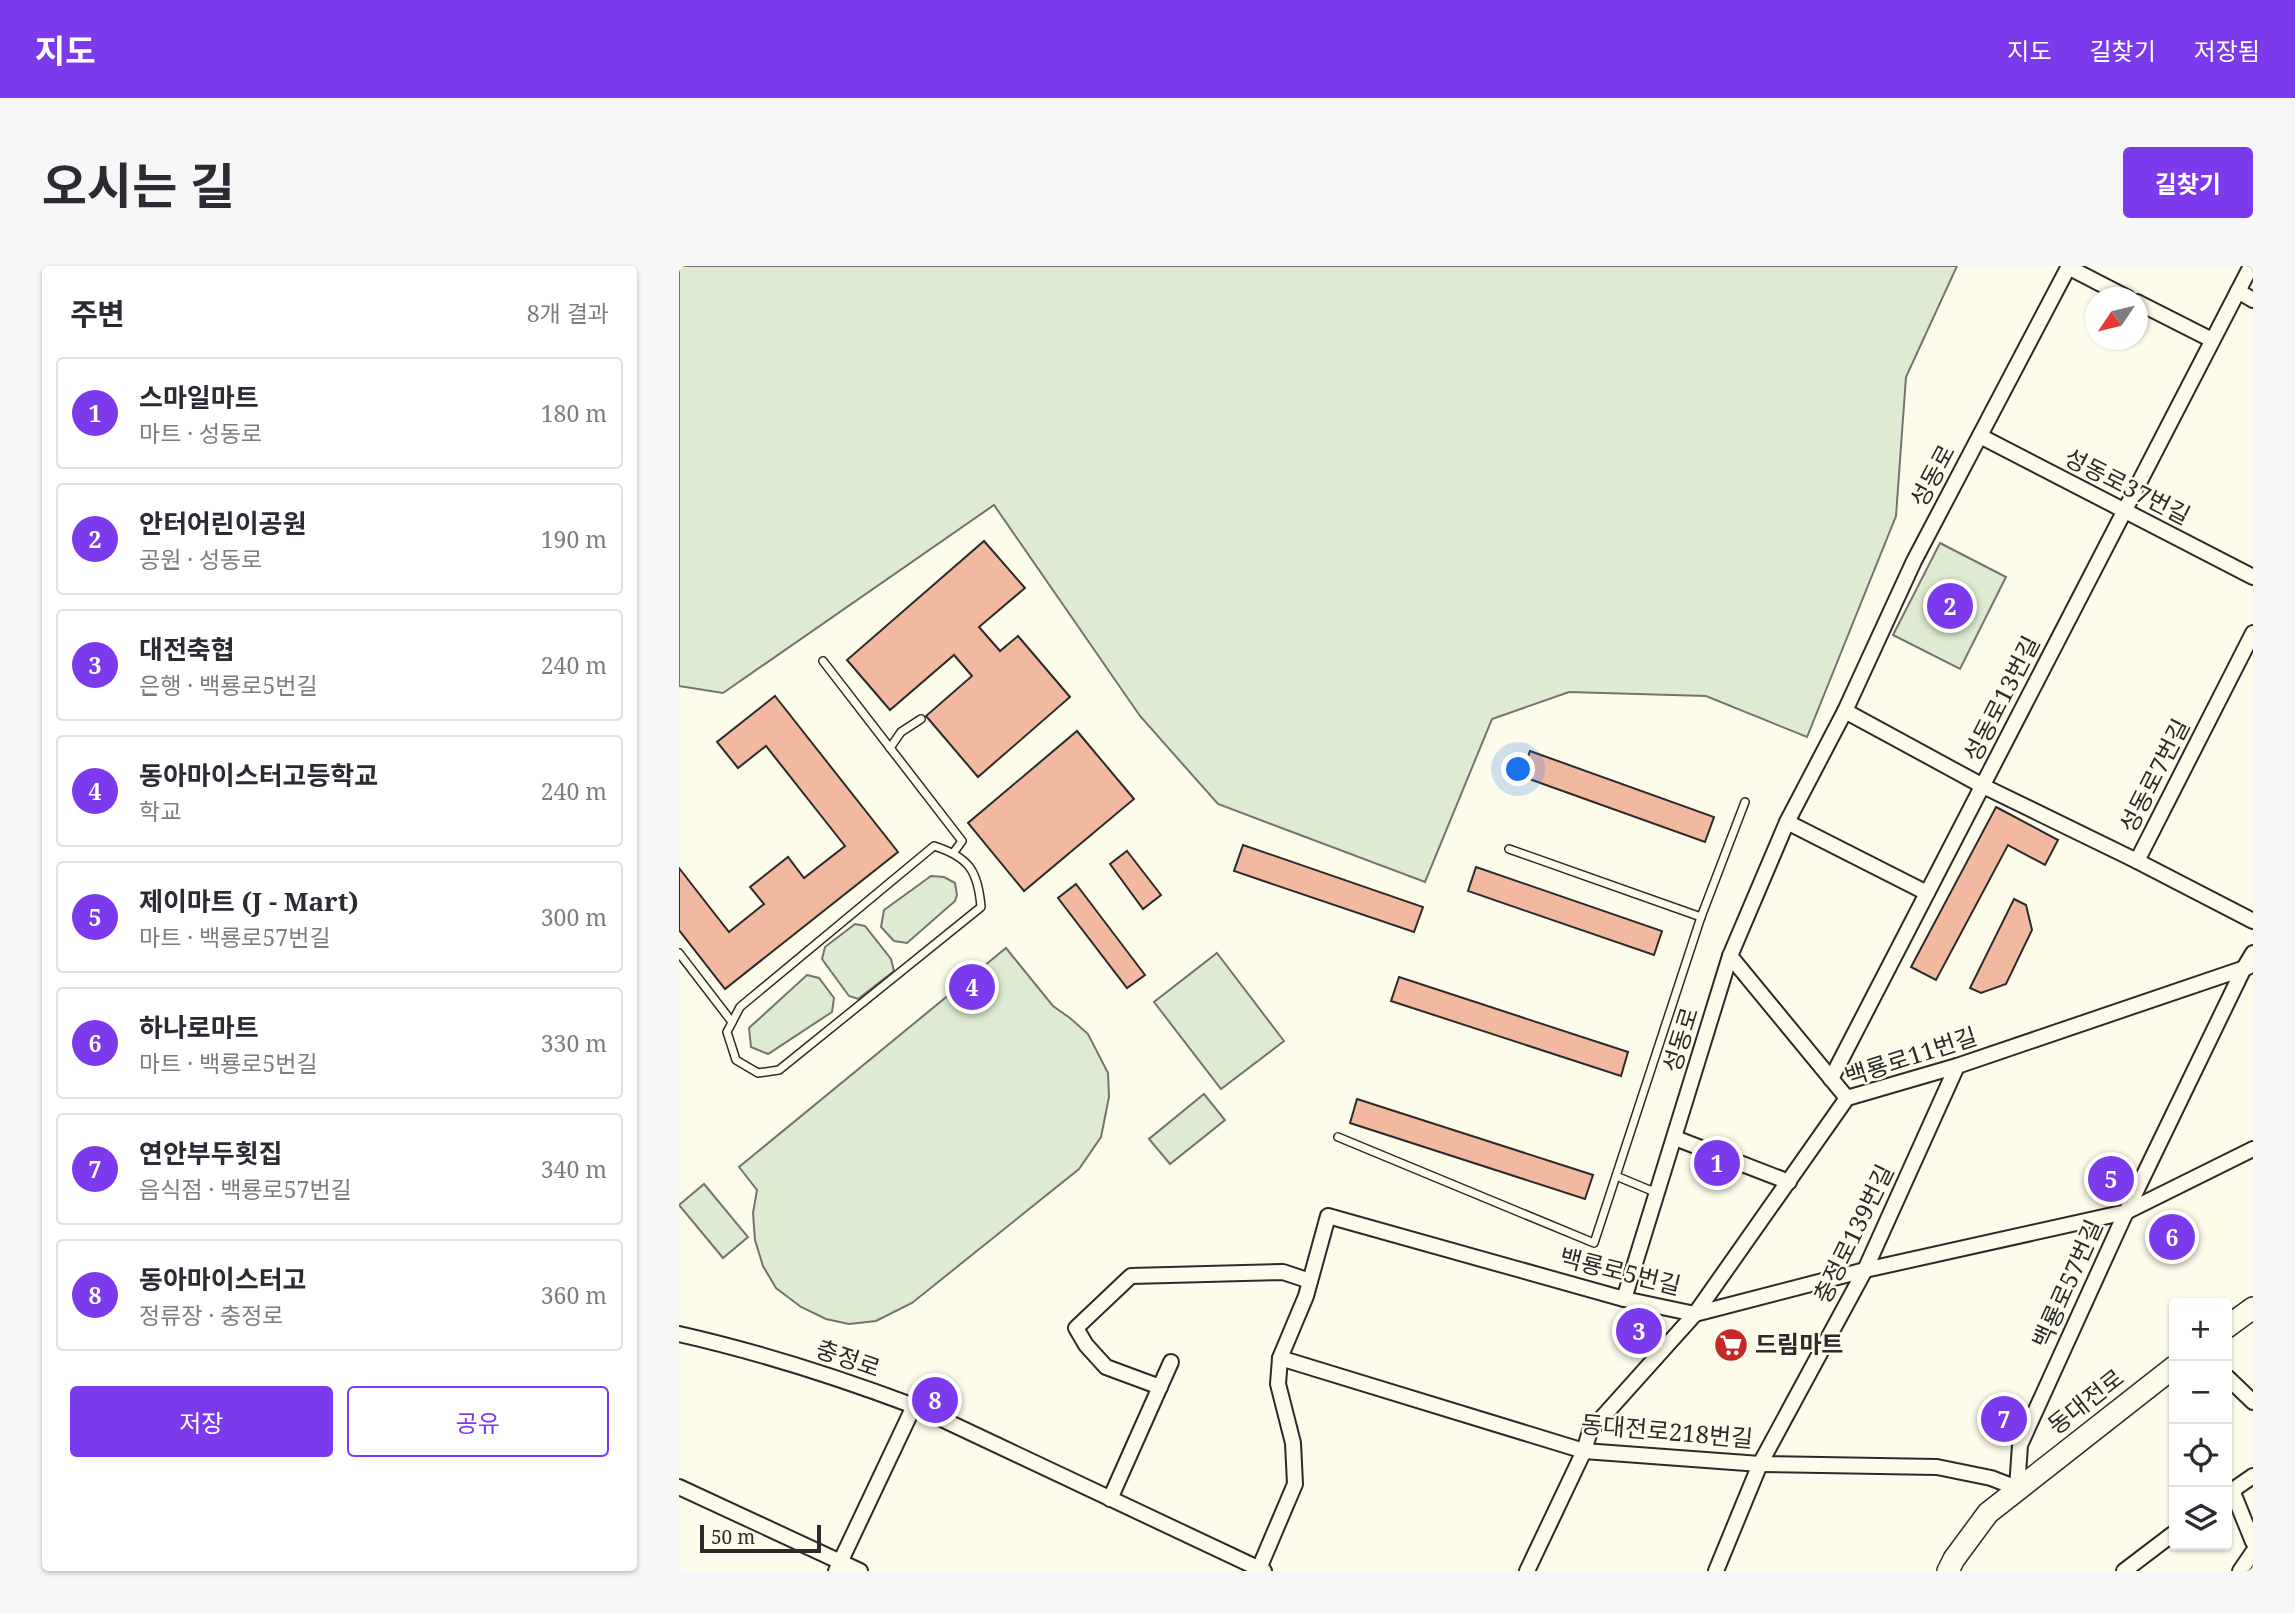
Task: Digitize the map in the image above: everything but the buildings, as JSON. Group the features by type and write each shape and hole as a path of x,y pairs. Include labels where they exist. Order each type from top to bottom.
{"main road":[{"path":"2232,1323 2253,1308"},
{"name":"동대전로","path":"1948,1571 1988,1513 2169,1371"}],"street":[{"name":"성동로13번길","path":"1831,1079 2251,266"},
{"path":"2069,267 2107,287"},
{"name":"성동로","path":"1624,1298 1730,956 1787,822 1845,711 1913,561 2069,267"},
{"path":"2238,292 2253,300"},
{"path":"2148,308 2212,340"},
{"name":"성동로37번길","path":"1980,436 2253,577"},
{"name":"성동로7번길","path":"1983,786 2137,861 2253,633"},
{"path":"1845,711 1983,786"},
{"path":"1787,822 1927,893"},
{"path":"2137,861 2253,921"},
{"name":"백룡로57번길","path":"2017,1488 2019,1445 2126,1212 2253,953"},
{"path":"1730,956 1847,1098"},
{"name":"백룡로11번길","path":"1527,1571 1584,1451 1590,1431 1695,1314 1847,1098 1957,1066 2248,967"},
{"name":"충정로139번길","path":"1716,1571 1761,1464 1865,1270 1957,1066"},
{"path":"1675,1138 1789,1182"},
{"name":"백룡로5번길","path":"1260,1570 1295,1485 1293,1443 1278,1384 1280,1359 1310,1281 1328,1216 1624,1298 1695,1314 1865,1270 2126,1212 2253,1149"},
{"path":"1160,1387 1106,1367 1086,1345 1076,1328 1131,1276 1283,1272 1310,1281"},
{"name":"충정로","path":"679,1334 744,1349 914,1406 1260,1570"},
{"name":"동대전로218번길","path":"1280,1359 1584,1451 1761,1464 1937,1467 1991,1478 2017,1488"},
{"path":"1110,1499 1171,1362"},
{"path":"2232,1382 2253,1402"},
{"path":"838,1566 914,1406"},
{"path":"2232,1490 2253,1476"},
{"path":"679,1488 838,1566 860,1571"},
{"path":"2232,1498 2253,1542"},
{"path":"2124,1571 2169,1538"},
{"path":"2240,1571 2253,1552"}],"lane":[{"path":"823,661 962,841 954,852"},
{"path":"890,748 901,732 921,719"},
{"path":"1338,1137 1594,1243 1700,917 1745,802"},
{"path":"934,846 954,852 971,868 979,886 981,907 779,1070 758,1073 736,1060 727,1031 732,1022 740,1007 934,846"},
{"path":"1509,849 1700,917"},
{"path":"679,953 732,1022"},
{"path":"1616,1176 1658,1194"}],"green space":[{"path":"679,266 1957,266 1906,377 1896,516 1807,737 1706,696 1569,692 1492,719 1425,882 1218,804 1140,716 994,505 723,693 679,686"},
{"path":"1940,543 2006,577 1960,669 1893,635"},
{"path":"931,876 944,877 955,883 955,901 907,943 894,941 881,927 884,910"},
{"path":"855,924 865,926 891,959 894,971 858,999 849,996 822,959 825,947"},
{"path":"1006,948 1053,1006 1088,1034 1108,1073 1109,1097 1101,1137 1079,1169 912,1303 876,1321 849,1324 826,1319 801,1307 776,1288 763,1266 755,1240 753,1213 757,1190 739,1167"},
{"path":"1217,953 1284,1041 1221,1089 1154,1002"},
{"path":"807,975 819,978 834,998 832,1012 768,1054 751,1047 749,1028"},
{"path":"1204,1094 1225,1120 1170,1164 1149,1139"},
{"path":"704,1184 748,1237 723,1258 679,1205"}],"place":[{"name":"안터어린이공원","path":"1950,606"},
{"name":"동아마이스터고등학교","path":"972,987"},
{"name":"스마일마트","path":"1717,1163"},
{"name":"제이마트 (J - Mart)","path":"2111,1179"},
{"name":"하나로마트","path":"2172,1237"},
{"name":"대전축협","path":"1639,1331"},
{"name":"드림마트","path":"1731,1345"},
{"name":"동아마이스터고","path":"935,1400"},
{"name":"연안부두횟집","path":"2004,1419"}]}
